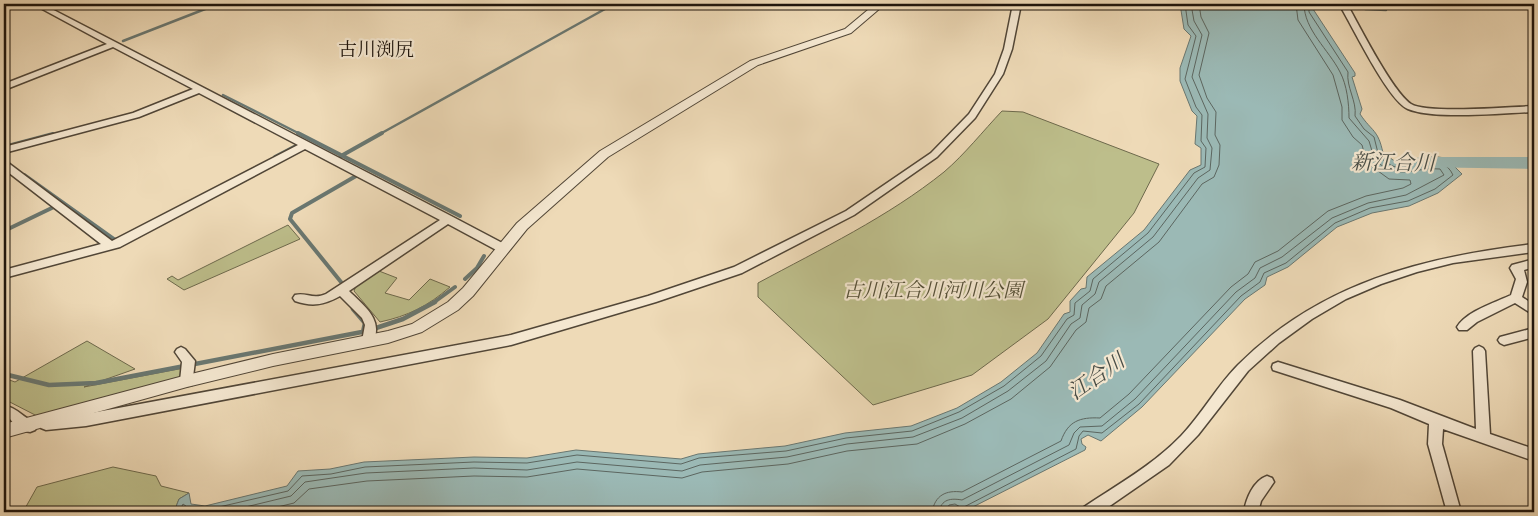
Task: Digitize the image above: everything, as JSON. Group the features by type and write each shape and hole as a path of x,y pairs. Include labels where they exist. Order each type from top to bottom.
{"street":[{"path":"37,4 504,249"},
{"path":"4,431 24,426 187,366 273,360 369,335 388,337 417,328 452,306 468,292 522,226 604,154 754,63 848,31 880,4"},
{"path":"24,426 86,420 511,340 652,299 738,270 850,213 934,155 972,116 999,74 1008,49 1017,4"},
{"path":"1343,4 1396,95 1410,106 1438,112 1534,109"},
{"path":"4,87 114,44"},
{"path":"4,150 136,114 202,89"},
{"path":"4,274 109,244 305,145"},
{"path":"4,164 109,244"},
{"path":"299,298 309,302 318,302 341,290 449,219"},
{"path":"1089,512 1140,478 1186,440 1242,369 1269,344 1331,302 1390,275 1425,264 1458,257 1534,248"},
{"path":"1463,327 1473,319 1516,298 1522,280 1521,273 1516,268 1534,263"},
{"path":"341,290 367,316 369,335"},
{"path":"1516,298 1534,311"},
{"path":"1504,340 1534,333"},
{"path":"1479,351 1483,437"},
{"path":"1278,367 1395,404 1436,421 1534,455"},
{"path":"4,410 15,415 24,426"},
{"path":"1436,421 1435,444 1454,512"},
{"path":"1251,512 1254,498 1267,482"}],"green space":[{"name":"古川江合川河川公園","path":"1002,111 1023,112 1159,164 1134,213 1048,319 972,375 873,405 758,297 758,283 854,232 923,188 952,165"},
{"path":"288,225 300,239 184,290 167,279 172,276 178,280"},
{"path":"379,271 397,278 385,293 409,300 430,279 450,287 434,300 417,309 400,317 380,322 354,291 356,286"},
{"path":"87,341 135,369 84,387 184,368 183,377 37,416 4,399 4,378 15,382"},
{"path":"113,467 156,476 161,486 189,493 179,499 174,512 23,512 37,487"}],"water":[{"name":"江合川","path":"1180,4 1316,4 1327,6 1328,8 1313,9 1355,73 1355,76 1352,77 1362,109 1360,114 1377,135 1383,153 1396,162 1421,160 1422,155 1446,158 1462,174 1438,193 1409,206 1372,213 1337,227 1288,267 1267,277 1265,285 1245,299 1142,407 1101,441 1088,435 1081,439 1082,444 1086,447 1085,450 963,512 953,509 945,512 174,512 179,499 189,493 191,504 205,506 287,486 298,471 330,469 364,462 474,457 527,458 576,450 681,459 698,454 785,446 845,433 911,426 957,408 1001,382 1037,353 1064,314 1070,312 1070,301 1081,289 1086,288 1087,277 1144,230 1190,170 1201,165 1201,148 1195,144 1197,116 1192,111 1180,81 1180,68 1191,36 1184,29"}],"waterway":[{"path":"4,6 10,4"},
{"path":"123,41 218,4"},
{"path":"380,134 614,4"},
{"path":"1316,4 1330,6"},
{"path":"1365,9 1386,10 1385,4"},
{"path":"223,95 300,134"},
{"path":"298,133 342,155"},
{"path":"342,155 382,133"},
{"path":"4,147 53,134"},
{"path":"275,157 296,146"},
{"path":"342,155 460,216"},
{"name":"新江合川","path":"1420,163 1534,163"},
{"path":"24,175 115,240 118,239"},
{"path":"341,282 290,219 292,213 356,176"},
{"path":"4,231 58,205"},
{"path":"465,279 477,268 484,256"},
{"path":"433,303 455,287"},
{"path":"363,332 403,319 435,302"},
{"path":"353,309 365,323 363,332"},
{"path":"4,374 49,385 96,383 363,332"}],"district":[{"name":"古川渕尻","path":"376,49"}]}
